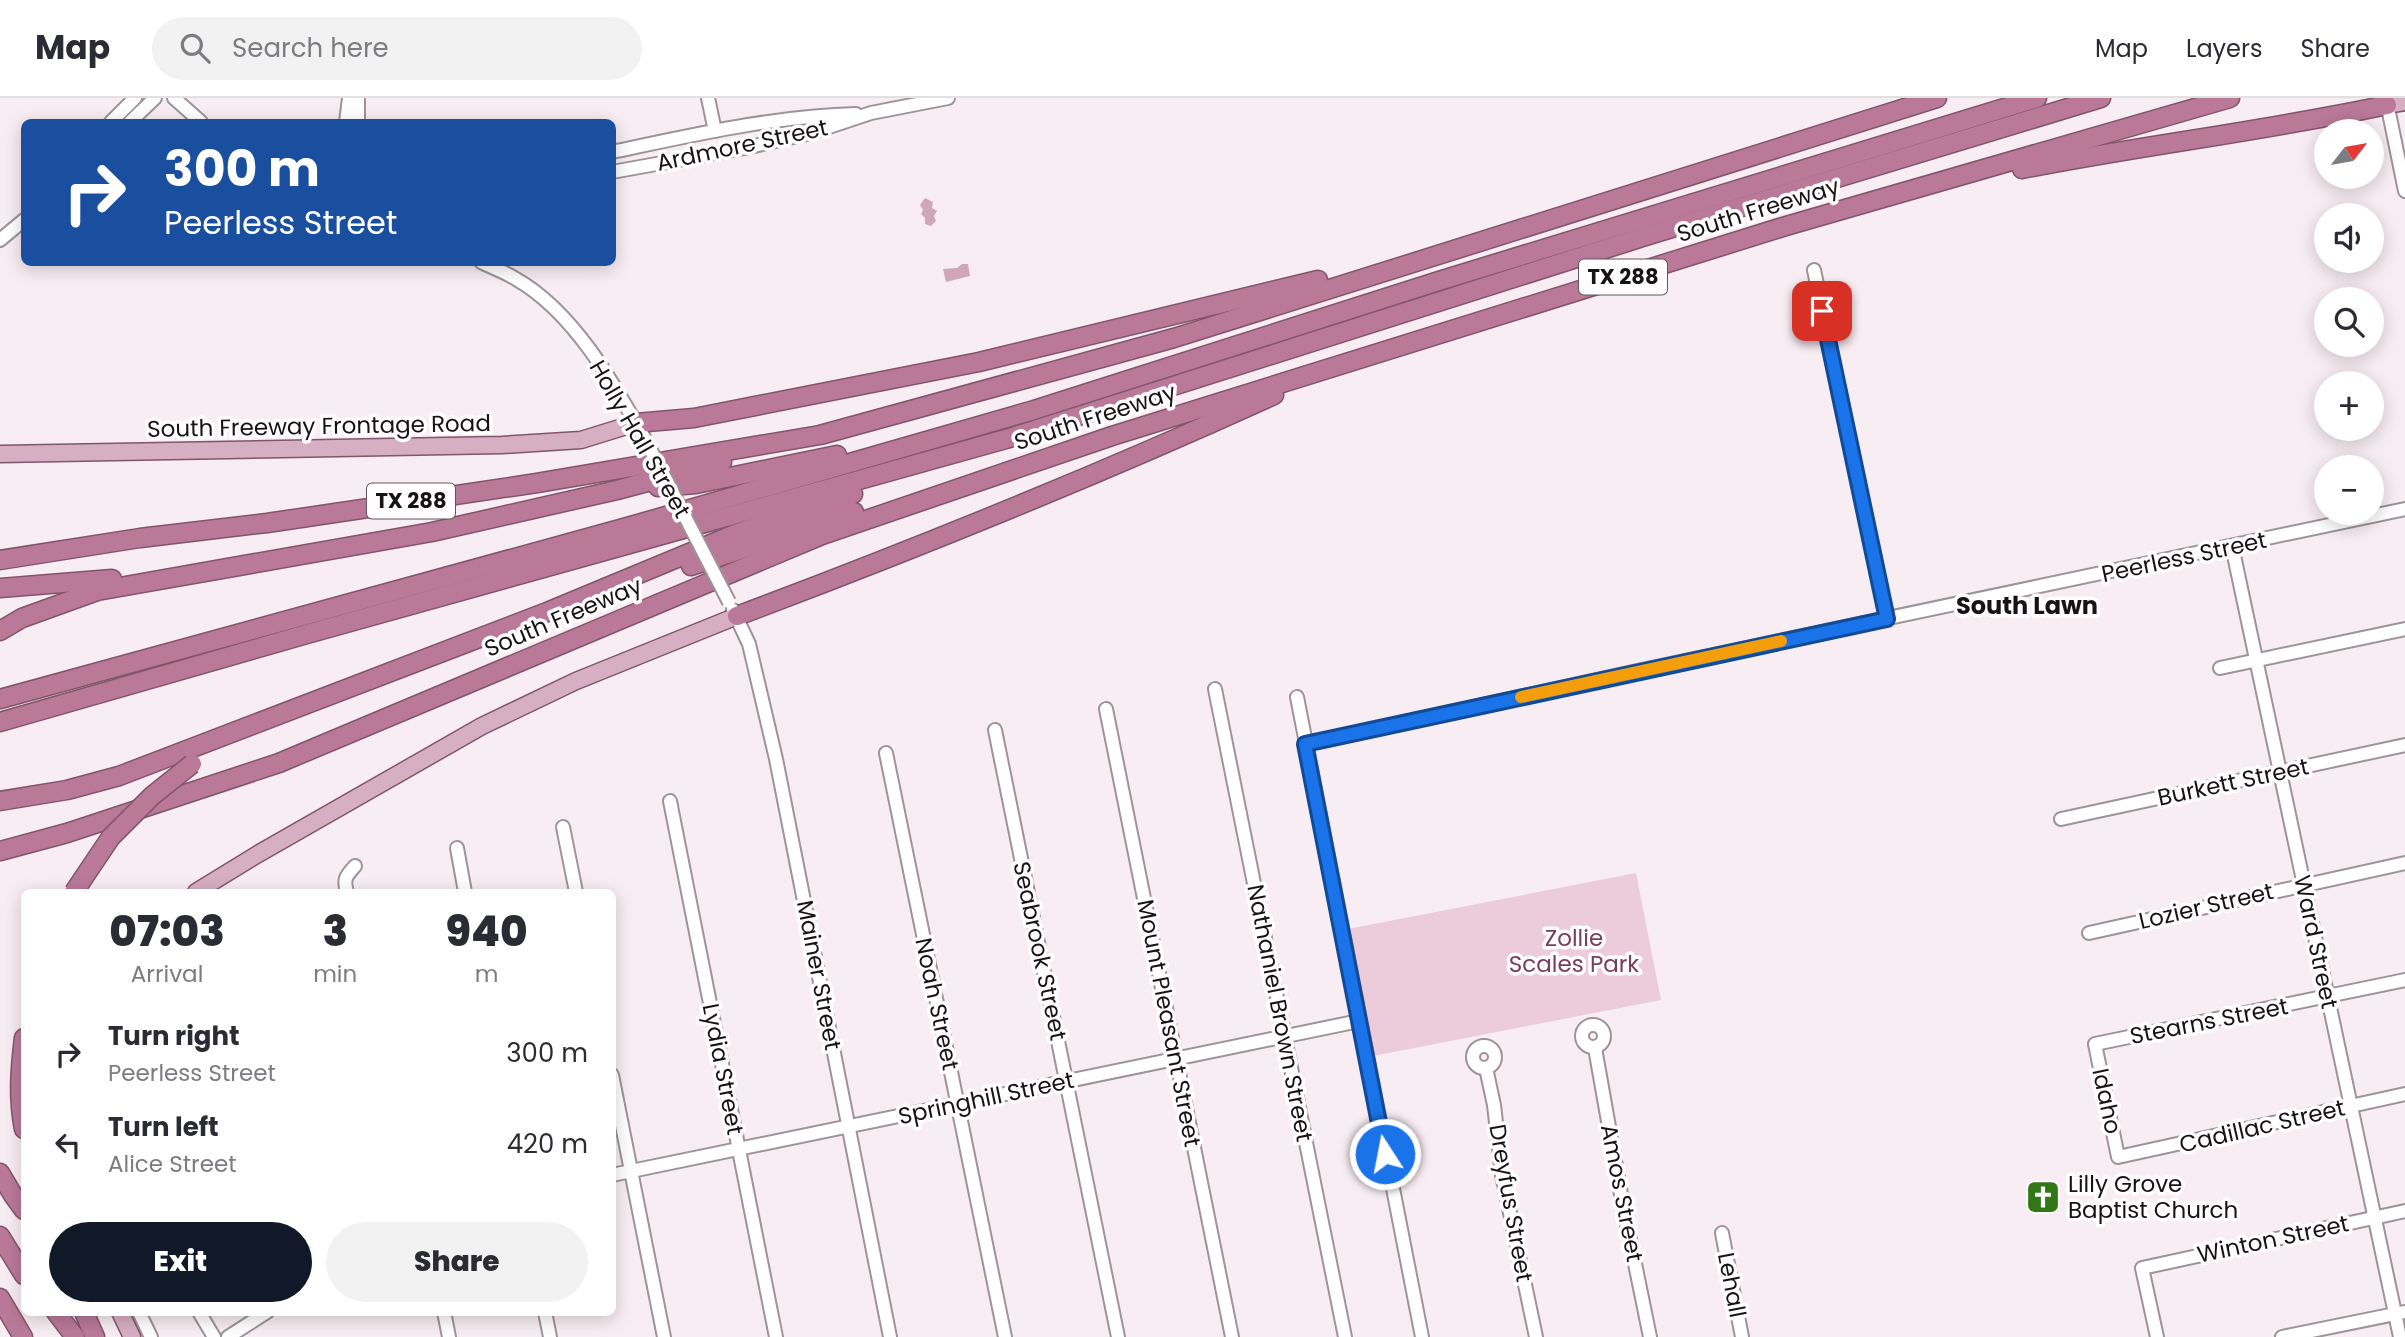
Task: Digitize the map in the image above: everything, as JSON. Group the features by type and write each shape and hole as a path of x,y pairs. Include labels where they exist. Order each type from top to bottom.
{"highway":[{"path":"1885,113 1917,98"},
{"name":"TX 288","path":"0,561 140,538 267,523 537,483 820,435 1174,338 1937,98"},
{"path":"0,699 624,528 1034,410 1442,280 2037,98"},
{"path":"0,722 1006,439 1649,235 2101,98"},
{"name":"South Freeway","path":"0,851 67,833 279,763 821,536 1027,465 1189,411 1786,226 2231,98"},
{"path":"1909,191 2080,158 2235,134 2393,102"},
{"path":"636,424 694,418 989,359 1461,246"},
{"path":"733,609 845,575 1185,435 1339,365"},
{"path":"617,490 696,484 731,478 882,446 1004,411 1034,410"},
{"path":"0,631 22,618 97,591 432,532 617,490 820,435"},
{"path":"547,611 815,524 918,493 1027,465"},
{"path":"0,801 36,797 90,785 187,758 228,735 736,534 868,489 906,468"},
{"path":"0,588 211,570"},
{"path":"76,889 111,837 187,758"},
{"path":"21,1064 21,1111"},
{"path":"0,1172 21,1206"},
{"path":"0,1236 21,1269"},
{"path":"0,1298 16,1337"},
{"path":"0,1298 23,1337"},
{"path":"50,1316 62,1337"},
{"path":"59,1316 75,1337"},
{"path":"87,1316 95,1337"}],"main road":[{"name":"South Freeway Frontage Road","path":"0,454 502,445 581,440 636,424"},
{"path":"201,889 482,726 733,609"},
{"path":"122,1316 132,1337"}],"street":[{"path":"114,119 135,98"},
{"path":"133,119 155,98"},
{"path":"174,98 198,119"},
{"path":"346,119 349,98"},
{"path":"358,98 358,119"},
{"path":"708,98 715,131"},
{"name":"Ardmore Street","path":"616,171 745,148 811,132 871,113 948,98"},
{"path":"2393,102 2405,191"},
{"name":"Ardmore Street","path":"616,151 811,115 871,113"},
{"path":"0,240 21,222"},
{"name":"Holly Hall Street","path":"489,266 517,279 559,313 596,359 646,441 733,609"},
{"path":"1814,270 1887,619"},
{"name":"Peerless Street","path":"1305,744 2405,509"},
{"name":"Ward Street","path":"2232,546 2374,1217 2400,1313 2400,1337"},
{"name":"Mainer Street","path":"733,609 749,644 763,696 890,1337"},
{"path":"2220,668 2405,629"},
{"name":"Nathaniel Brown Street","path":"1215,689 1345,1337"},
{"path":"1297,697 1422,1337"},
{"name":"Mount Pleasant Street","path":"1106,709 1232,1337"},
{"name":"Seabrook Street","path":"995,730 1118,1337"},
{"name":"Burkett Street","path":"2061,819 2405,745"},
{"name":"Noah Street","path":"886,754 1005,1337"},
{"name":"Lydia Street","path":"670,801 776,1337"},
{"path":"563,827 575,889"},
{"path":"457,848 464,889"},
{"name":"Lozier Street","path":"2089,933 2405,863"},
{"path":"346,889 346,875 355,866"},
{"name":"Stearns Street","path":"2095,1044 2405,980"},
{"name":"Springhill Street","path":"616,1174 1359,1021"},
{"name":"Idaho","path":"2095,1044 2118,1157"},
{"name":"Amos Street","path":"1595,1048 1650,1337"},
{"name":"Dreyfus Street","path":"1486,1068 1494,1105 1502,1175 1536,1337"},
{"path":"616,1094 664,1337"},
{"name":"Cadillac Street","path":"2118,1157 2405,1094"},
{"name":"Winton Street","path":"2157,1337 2142,1268 2405,1211"},
{"name":"Lehall","path":"1721,1233 1742,1337"},
{"path":"2283,1337 2400,1313"},
{"path":"141,1316 151,1337"},
{"path":"201,1316 214,1337"},
{"path":"228,1337 261,1316"},
{"path":"445,1316 449,1337"},
{"path":"546,1316 550,1337"}],"green space":[{"name":"Zollie Scales Park","path":"1636,873 1661,1000 1373,1056 1348,929"}],"shaded area":[{"path":"925,198 933,202 932,208 937,211 934,216 936,221 931,226 925,224 925,218 921,214 923,210 920,205"},
{"path":"968,264 970,276 946,282 943,269 957,268"}],"slow traffic":[{"path":"1521,697 1781,641"}],"place":[{"name":"Lilly Grove Baptist Church","path":"2043,1197"}],"district":[{"name":"South Lawn","path":"2027,606"}],"route":[{"path":"1385,1154 1305,744 1887,619 1822,311"}]}
